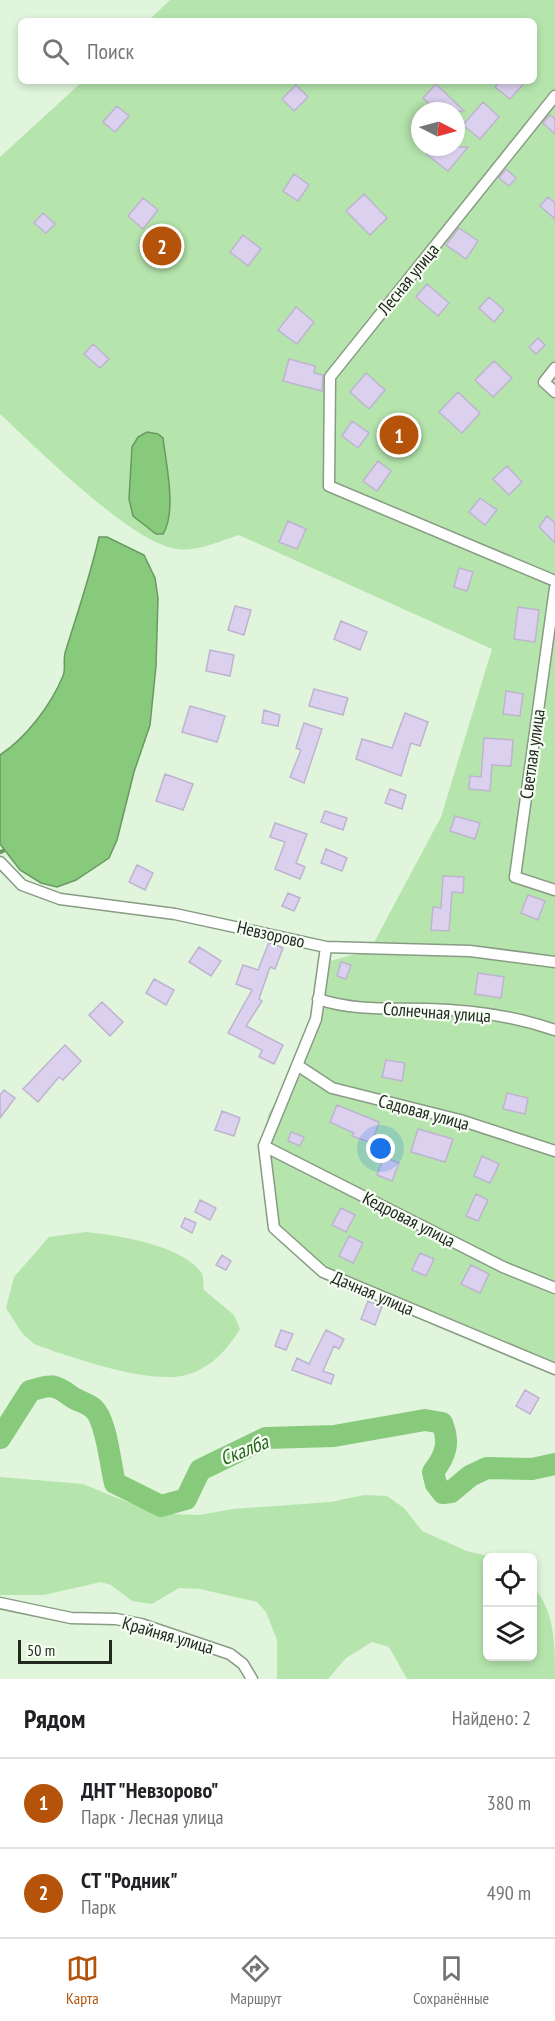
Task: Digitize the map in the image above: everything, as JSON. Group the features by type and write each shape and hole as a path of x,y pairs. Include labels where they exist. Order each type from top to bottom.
{"street":[{"name":"Лесная улица","path":"555,96 330,377 330,486 555,581"},
{"path":"555,368 544,382 555,392"},
{"name":"Светлая улица","path":"555,588 515,877 555,890"},
{"name":"Невзорово","path":"0,862 22,885 60,899 169,913 326,947 470,951 555,962"},
{"name":"Дачная улица","path":"326,947 315,1019 264,1146 274,1228 323,1272 555,1369"},
{"name":"Солнечная улица","path":"318,999 346,1007 431,1009 519,1018 555,1030"},
{"name":"Садовая улица","path":"297,1065 332,1088 460,1120 555,1151"},
{"name":"Кедровая улица","path":"264,1146 503,1267 555,1288"},
{"name":"Крайняя улица","path":"0,1603 71,1618 116,1619 141,1624 230,1654 243,1664 252,1679"}],"shaded area":[{"path":"170,0 555,0 555,1373 330,1277 270,1218 260,1166 268,1115 315,1031 330,961 370,950 441,817 492,649 239,535 185,550 158,543 135,530 85,492 0,414 0,157 80,84 537,84 537,18 151,18"},
{"path":"147,432 158,434 163,438 170,501 167,525 163,534 156,534 133,516 129,499 132,447 138,437"},
{"path":"99,537 107,537 144,555 155,578 158,598 156,666 150,725 134,772 117,840 109,858 76,880 57,887 41,883 20,870 0,844 0,755 19,740 37,720 63,676 65,653"},
{"path":"86,1232 148,1243 164,1248 192,1263 202,1274 204,1290 234,1315 240,1329 230,1344 203,1368 186,1375 171,1377 131,1373 110,1368 34,1344 22,1333 6,1308 14,1277 49,1237"},
{"path":"0,1477 83,1484 147,1510 172,1514 199,1515 233,1509 331,1502 364,1495 387,1496 404,1508 422,1531 467,1551 483,1555 483,1661 537,1661 537,1592 550,1617 554,1640 555,1679 407,1679 389,1647 372,1642 346,1658 328,1679 277,1679 277,1640 266,1612 257,1602 200,1589 179,1588 152,1604 132,1601 111,1585 101,1582 44,1595 0,1595"}],"building":[{"path":"436,84 455,102 427,102 423,98"},
{"path":"498,84 523,84 510,99 495,87"},
{"path":"296,85 308,97 294,111 282,99"},
{"path":"483,102 499,117 480,139 465,127 465,123"},
{"path":"117,106 129,116 115,132 103,122"},
{"path":"550,115 555,119 555,134 543,123"},
{"path":"429,156 460,156 448,171"},
{"path":"506,169 516,178 509,186 499,178"},
{"path":"294,174 309,185 298,201 283,191"},
{"path":"364,194 387,218 370,235 346,211"},
{"path":"548,197 555,203 555,219 540,206"},
{"path":"143,198 158,210 143,229 128,216"},
{"path":"43,213 55,224 46,233 34,223"},
{"path":"459,228 478,241 466,259 446,245"},
{"path":"243,235 261,249 248,266 230,252"},
{"path":"427,284 449,303 438,316 416,297"},
{"path":"489,297 504,310 494,322 479,308"},
{"path":"296,307 314,322 297,344 278,330"},
{"path":"538,338 545,345 536,354 529,347"},
{"path":"93,344 109,359 100,368 84,354"},
{"path":"289,359 315,366 314,373 323,375 322,391 283,381"},
{"path":"494,361 512,378 493,397 475,380"},
{"path":"366,373 385,390 369,409 350,392"},
{"path":"458,392 480,413 462,433 439,412"},
{"path":"352,421 369,433 358,448 342,436"},
{"path":"378,461 391,471 377,491 363,481"},
{"path":"507,466 522,482 509,495 493,479"},
{"path":"480,498 497,510 485,525 469,512"},
{"path":"547,516 555,523 555,543 539,527"},
{"path":"288,521 306,529 297,549 279,542"},
{"path":"459,568 473,572 467,591 454,587"},
{"path":"235,606 251,610 244,635 228,630"},
{"path":"518,607 539,610 535,642 514,639"},
{"path":"341,621 367,632 360,650 334,639"},
{"path":"210,650 234,655 230,676 206,671"},
{"path":"314,689 348,698 343,715 309,706"},
{"path":"506,691 523,694 520,716 503,714"},
{"path":"190,706 225,716 217,742 182,732"},
{"path":"264,710 280,715 278,726 262,723"},
{"path":"405,713 428,722 420,746 411,743 401,776 356,759 362,739 392,748"},
{"path":"304,723 322,729 304,783 290,777 301,750 296,748"},
{"path":"484,738 513,740 511,766 492,765 490,791 469,789 470,776 481,777"},
{"path":"165,774 193,784 183,810 156,801"},
{"path":"390,789 406,795 402,809 385,803"},
{"path":"325,811 347,818 343,830 321,822"},
{"path":"455,816 480,823 475,839 450,831"},
{"path":"275,823 307,834 296,863 305,867 300,879 275,869 285,842 270,837"},
{"path":"326,849 347,858 342,871 321,863"},
{"path":"137,865 153,873 145,890 129,882"},
{"path":"443,876 464,877 463,893 452,892 449,931 431,930 433,907 441,908"},
{"path":"288,893 300,898 294,911 282,906"},
{"path":"528,895 545,901 538,920 521,913"},
{"path":"269,942 283,948 275,969 270,967 259,999 262,1001 246,1026 283,1045 274,1064 259,1057 262,1050 228,1033 252,990 236,984 243,965 258,970"},
{"path":"199,947 221,961 211,976 189,962"},
{"path":"341,962 351,965 346,979 337,976"},
{"path":"478,973 504,977 501,998 475,994"},
{"path":"154,979 174,990 166,1005 146,993"},
{"path":"102,1002 123,1022 110,1036 89,1015"},
{"path":"65,1045 81,1061 63,1080 59,1077 38,1102 23,1089"},
{"path":"386,1060 405,1063 402,1081 382,1077"},
{"path":"4,1090 15,1098 0,1118 0,1095"},
{"path":"507,1093 528,1098 525,1114 503,1109"},
{"path":"337,1105 379,1122 372,1143 352,1136 354,1133 330,1122"},
{"path":"222,1111 240,1118 234,1136 215,1130"},
{"path":"418,1129 453,1139 445,1162 411,1152"},
{"path":"291,1132 304,1137 300,1146 288,1141"},
{"path":"482,1156 499,1164 490,1183 474,1176"},
{"path":"384,1157 399,1163 392,1181 377,1175"},
{"path":"476,1194 488,1200 478,1221 466,1216"},
{"path":"200,1200 216,1208 210,1220 195,1212"},
{"path":"341,1208 355,1215 346,1232 332,1225"},
{"path":"185,1218 196,1223 192,1233 181,1227"},
{"path":"349,1236 363,1243 353,1263 339,1256"},
{"path":"420,1253 434,1259 426,1276 412,1270"},
{"path":"222,1255 231,1261 226,1270 216,1265"},
{"path":"471,1265 489,1274 480,1293 461,1284"},
{"path":"368,1301 382,1307 375,1325 361,1319"},
{"path":"281,1330 293,1334 286,1350 275,1346"},
{"path":"326,1330 344,1339 339,1349 334,1346 323,1371 334,1375 331,1384 292,1370 297,1358 309,1364"},
{"path":"525,1390 539,1398 530,1414 516,1406"}],"waterway":[{"name":"Скалба","path":"0,1438 30,1391 48,1386 57,1388 91,1406 98,1414 105,1432 115,1483 161,1506 186,1499 200,1470 266,1438 334,1436 425,1420 442,1423 446,1437 441,1460 433,1472 436,1484 443,1493 451,1492 470,1476 487,1468 532,1469 555,1464"}],"place":[{"name":"СТ \"Родник\"","path":"162,246"},
{"name":"ДНТ \"Невзорово\"","path":"399,435"}]}
